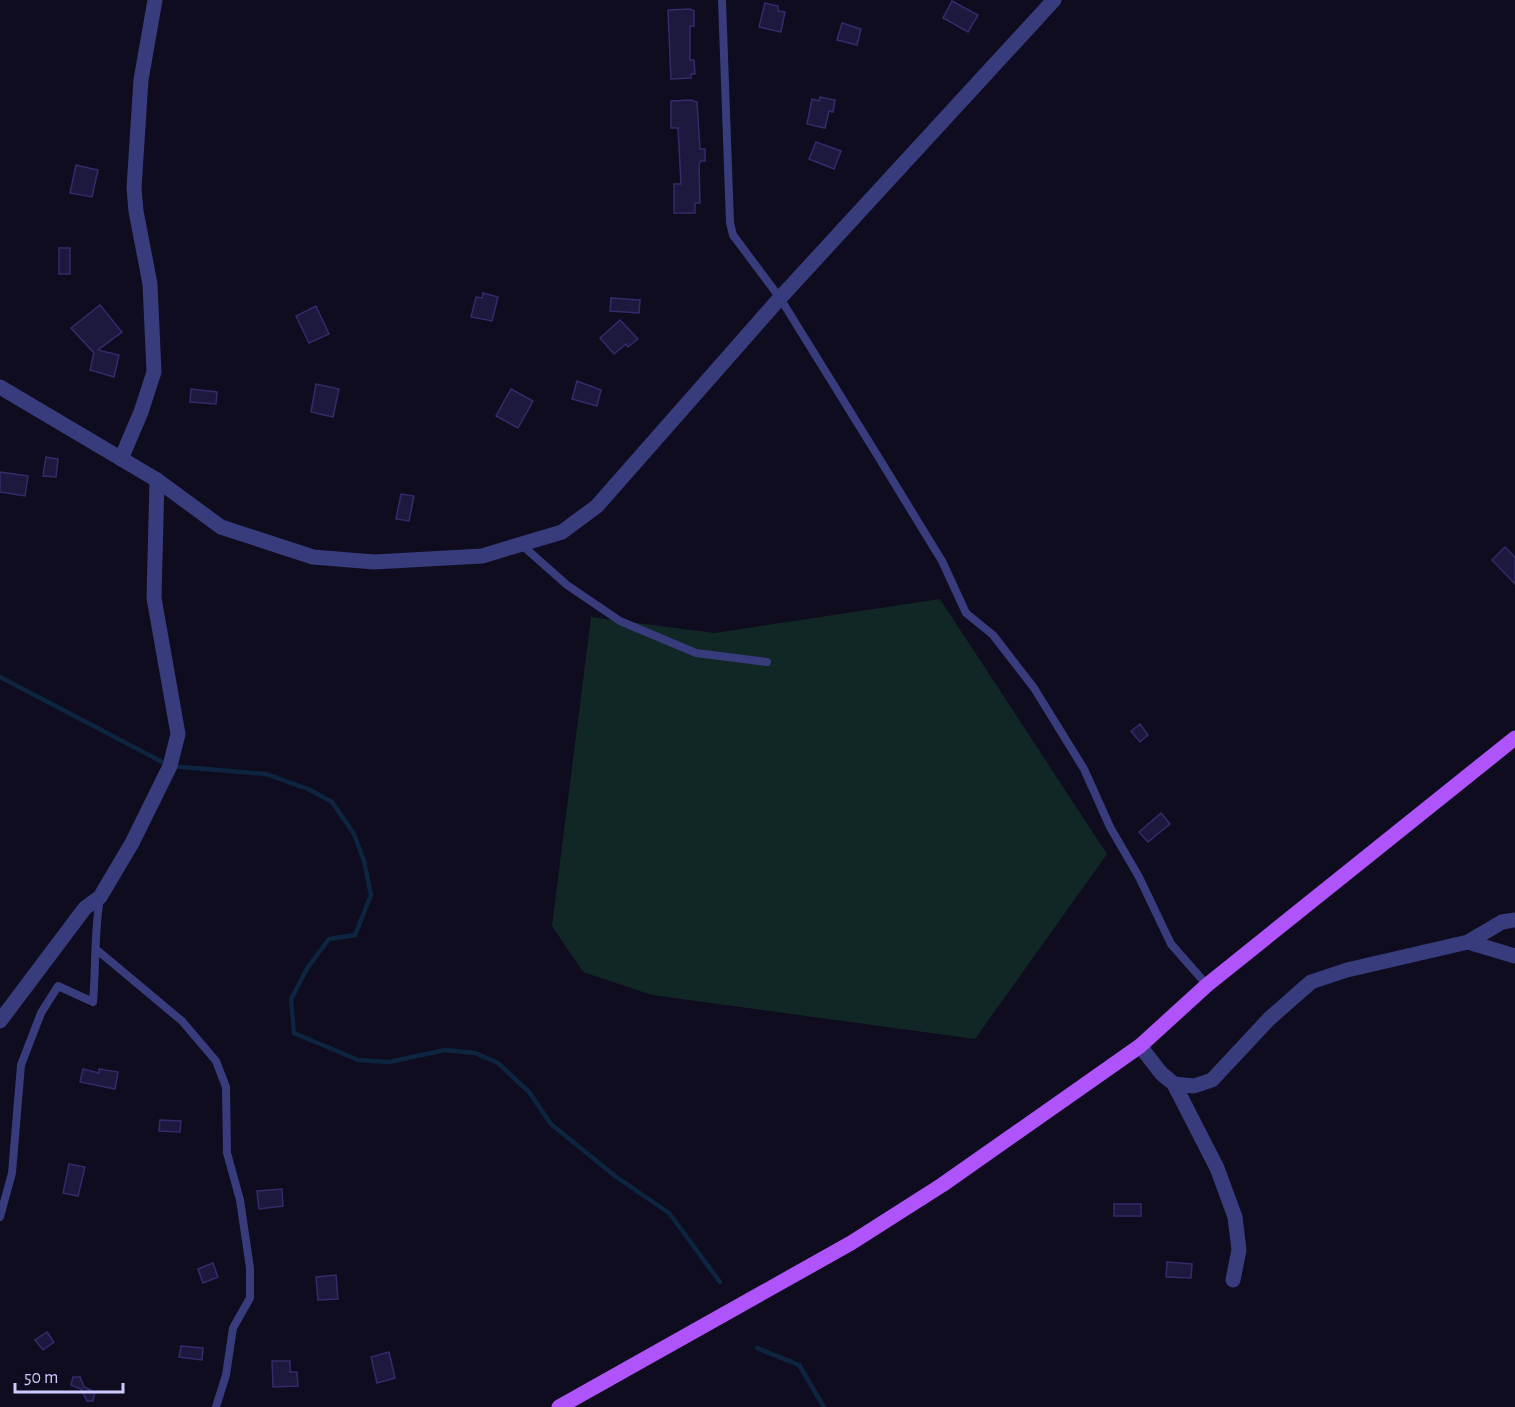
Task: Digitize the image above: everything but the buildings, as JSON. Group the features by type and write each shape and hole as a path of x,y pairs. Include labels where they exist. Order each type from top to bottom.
{"main road":[{"path":"559,1407 851,1244 942,1185 1140,1046 1207,986 1515,738"}],"street":[{"path":"121,459 141,412 154,372 150,284 136,211 135,189 141,80 155,0"},
{"path":"0,387 157,480 221,526 313,557 374,562 482,556 523,546 562,532 597,506 780,298 1054,0"},
{"path":"0,1021 85,908 100,897 132,843 166,774 178,734 175,701 166,668 154,598 157,480"},
{"path":"1174,1084 1194,1086 1212,1080 1269,1019 1311,982 1347,970 1468,942 1502,922 1515,920"},
{"path":"1468,942 1515,956"},
{"path":"1140,1046 1161,1073 1174,1084 1217,1168 1235,1217 1239,1250 1233,1280"}],"lane":[{"path":"722,0 730,223 738,246 780,298 942,561 966,613 993,635 1034,688 1084,769 1110,827 1139,877 1171,944 1207,986"},
{"path":"523,546 567,585 620,621 696,653 767,662"},
{"path":"0,1217 12,1173 21,1065 41,1012 58,986 93,1002 97,950 94,932 100,897"},
{"path":"97,950 182,1022 216,1061 226,1087 227,1153 240,1200 250,1268 250,1298 233,1328 226,1375 216,1407"}],"green space":[{"path":"940,599 1107,854 975,1039 652,995 583,972 552,926 591,617 714,633"}],"waterway":[{"path":"0,677 170,766 266,774 308,789 332,802 354,834 364,861 371,895 355,935 329,939 308,967 291,999 294,1033 358,1060 389,1062 445,1050 475,1053 498,1063 529,1092 551,1124 615,1176 669,1213 720,1282"},
{"path":"757,1348 799,1365 824,1407"}]}
